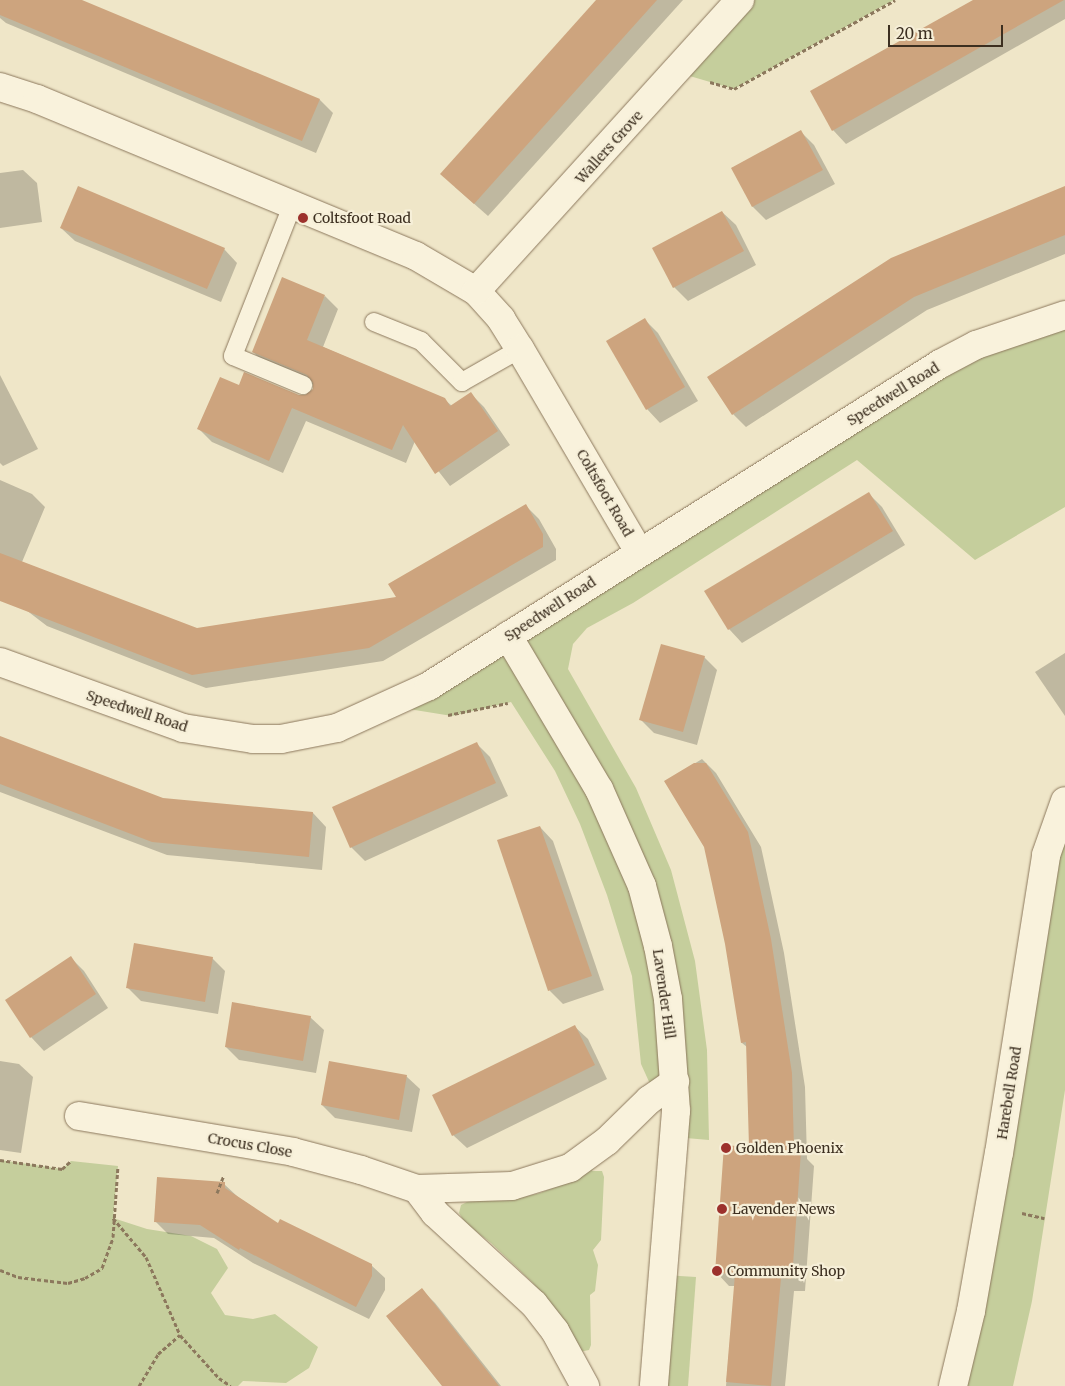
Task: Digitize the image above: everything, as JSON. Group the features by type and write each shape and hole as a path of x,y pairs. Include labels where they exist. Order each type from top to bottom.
{"street":[{"name":"Wallers Grove","path":"476,291 740,0"},
{"name":"Coltsfoot Road","path":"0,87 37,99 416,256 476,291 501,319 520,349 639,552"},
{"name":"Speedwell Road","path":"0,662 183,728 253,739 282,739 337,728 365,718 429,686 940,364 976,345 1065,315"},
{"name":"Lavender Hill","path":"508,636 580,753 619,830 642,886 668,999 675,1082 675,1128 654,1386"},
{"name":"Harebell Road","path":"953,1386 971,1311 999,1153 1046,855 1065,801"},
{"name":"Crocus Close","path":"79,1116 293,1152 361,1170 417,1190 512,1186 570,1168 607,1141 649,1100 675,1082"},
{"path":"417,1190 434,1212 534,1304 555,1331 585,1386"}],"lane":[{"path":"292,206 233,356 303,385"},
{"path":"374,322 422,341 462,382 520,349"}],"path":[{"path":"676,72 734,89 894,0"},
{"path":"0,1160 62,1169 72,1161"},
{"path":"0,1270 42,1281 68,1283 85,1278 102,1268 113,1237 118,1166"},
{"path":"113,1218 146,1258 180,1335 219,1378 231,1386"},
{"path":"139,1386 158,1354 180,1335"}],"green space":[{"path":"740,0 894,0 734,89 676,72"},
{"path":"1065,315 1065,507 975,560 857,460 633,603 587,628 573,644 568,669 636,788 671,870 695,961 707,1050 709,1140 674,1137 641,1064 632,976 607,895 580,824 555,771 511,702 452,716 390,706 940,364"},
{"path":"1065,801 1065,1090 1032,1301 1013,1386 953,1386"},
{"path":"0,1160 62,1169 71,1161 118,1166 113,1218 147,1229 191,1236 217,1249 228,1268 211,1293 225,1315 253,1319 275,1314 318,1347 309,1368 286,1383 243,1381 238,1386 0,1386"},
{"path":"594,1166 592,1171 602,1171 604,1177 601,1240 593,1250 598,1265 595,1291 590,1295 591,1345 589,1350 579,1352 549,1302 532,1282 491,1243 465,1223 459,1213 461,1205 469,1201 519,1198 540,1193 565,1183"},
{"path":"664,1275 696,1277 688,1386 654,1386"}],"building":[{"path":"0,0 82,0 320,99 302,141 0,15"},
{"path":"596,0 657,0 474,204 440,174"},
{"path":"973,0 1064,0 832,131 810,91"},
{"path":"801,130 823,170 752,207 731,168"},
{"path":"78,186 225,248 207,289 60,228"},
{"path":"1065,186 1065,235 914,297 732,415 707,377 891,258"},
{"path":"722,211 744,251 673,288 652,248"},
{"path":"282,277 325,295 307,340 445,398 450,406 471,392 498,431 435,474 403,425 392,450 292,408 269,461 197,429 220,377 239,385 244,372 299,395 305,395 313,389 313,383 307,375 252,352"},
{"path":"645,318 685,387 646,410 606,341"},
{"path":"869,492 893,531 728,630 704,591"},
{"path":"526,504 543,534 543,547 369,648 192,675 0,601 0,553 197,628 396,597 388,584"},
{"path":"661,644 705,656 683,732 639,720"},
{"path":"0,736 163,798 313,812 309,857 152,842 0,784"},
{"path":"477,742 496,783 350,848 332,807"},
{"path":"694,763 706,763 748,832 771,939 792,1073 794,1150 801,1151 792,1279 781,1278 771,1386 726,1382 735,1274 715,1273 724,1145 749,1147 746,1042 741,1043 725,944 704,847 664,781"},
{"path":"540,826 592,976 548,991 497,840"},
{"path":"134,943 213,957 205,1002 126,988"},
{"path":"71,956 96,994 30,1038 5,1000"},
{"path":"232,1002 311,1016 303,1061 225,1047"},
{"path":"575,1025 595,1065 452,1136 432,1095"},
{"path":"329,1061 407,1075 399,1120 321,1105"},
{"path":"157,1177 225,1182 225,1188 278,1223 280,1219 372,1264 372,1276 356,1307 240,1248 239,1250 200,1225 154,1222"},
{"path":"422,1288 499,1386 442,1386 386,1316"}],"place":[{"name":"Coltsfoot Road","path":"303,218"},
{"name":"Golden Phoenix","path":"726,1148"},
{"name":"Lavender News","path":"722,1209"},
{"name":"Community Shop","path":"717,1271"}]}
